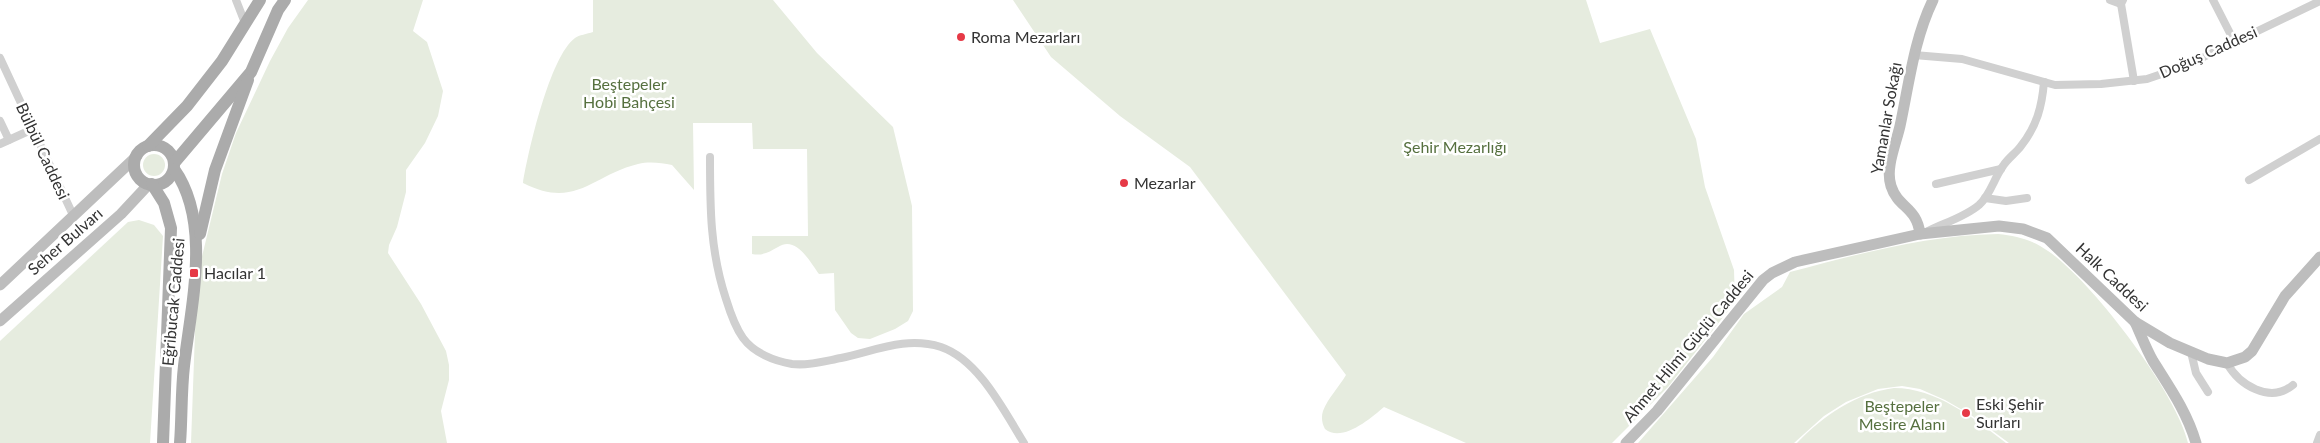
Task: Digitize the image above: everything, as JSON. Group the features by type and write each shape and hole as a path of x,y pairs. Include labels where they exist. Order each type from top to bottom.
{"main road":[{"path":"251,72 174,166 166,181 151,184 143,181 137,174 134,165 137,156 188,106 222,62 260,0"},
{"path":"197,247 215,170 251,72 278,10 285,0"},
{"path":"148,146 165,148 170,152 174,166"},
{"name":"Eğribucak Caddesi","path":"174,166 184,183 195,219 197,247 184,372 180,443"},
{"name":"Eğribucak Caddesi","path":"151,184 164,203 171,228 163,443"}],"street":[{"path":"236,0 245,23"},
{"name":"Yamanlar Sokağı","path":"1920,234 1915,216 1895,196 1889,175 1914,55 1925,16 1933,0"},
{"path":"2110,0 2122,2 2134,81"},
{"path":"2213,0 2234,41"},
{"name":"Doğuş Caddesi","path":"1914,55 1962,59 2055,85 2134,81 2147,79 2185,66 2320,0"},
{"name":"Bülbül Caddesi","path":"0,58 73,215"},
{"path":"1920,234 1966,214 1985,198 2002,169 2035,124 2042,104 2044,82"},
{"path":"0,121 9,140"},
{"path":"0,144 33,130"},
{"path":"2249,180 2320,139"},
{"name":"Seher Bulvarı","path":"0,285 137,156"},
{"path":"710,157 710,225 717,271 731,315 743,337 755,350 770,358 793,364 818,363 889,344 919,342 942,348 961,358 977,372 1024,443"},
{"path":"1936,184 2002,169"},
{"name":"Seher Bulvarı","path":"0,321 121,214 151,184"},
{"path":"1985,198 2006,201 2027,198"},
{"name":"Halk Caddesi","path":"1920,234 1998,226 2024,229 2047,238 2135,322 2170,343 2208,359 2227,363"},
{"name":"Ahmet Hilmi Güçlü Caddesi","path":"1626,443 1657,411 1755,289 1772,273 1796,262 1920,234"},
{"path":"2293,385 2282,392 2256,390 2244,384 2233,375 2227,363 2245,357 2252,350 2285,296 2320,257"},
{"path":"2135,322 2153,360 2173,390 2190,422 2196,443"},
{"path":"2191,352 2196,373 2208,392"},
{"path":"2317,443 2320,435"}],"green space":[{"path":"308,0 423,0 413,31 427,42 443,91 438,116 425,143 406,170 406,192 388,253 421,304 446,351 449,365 449,380 441,411 447,443 191,443 197,277 222,174 236,133 270,61 288,28"},
{"name":"Beştepeler Hobi Bahçesi","path":"593,0 773,0 817,53 893,127 912,206 913,311 908,321 895,329 870,339 858,338 851,333 835,310 834,273 819,274 807,257 791,244 785,244 763,254 752,254 752,236 808,236 807,149 753,149 752,123 693,123 694,190 672,165 655,163 642,163 622,169 571,192 557,193 541,190 523,183 535,128 557,64 566,48 575,38 593,32"},
{"name":"Şehir Mezarlığı","path":"1013,0 1586,0 1600,43 1650,29 1696,139 1705,187 1734,270 1735,302 1668,387 1612,443 1466,443 1384,407 1356,428 1332,433 1324,427 1322,413 1346,375 1190,167 1120,116 1051,57"},
{"path":"154,154 162,157 165,165 162,173 154,176 146,173 143,165 146,157"},
{"path":"139,220 154,225 163,236 150,443 0,443 0,341 128,222"},
{"path":"1998,234 2024,239 2037,244 2066,266 2086,286 2130,339 2150,368 2168,396 2181,422 2188,443 2009,443 1971,415 1945,400 1920,389 1902,386 1878,389 1846,402 1824,416 1794,443 1638,443 1713,357 1744,314 1782,287 1790,272 1867,252 1919,242 1972,235"},
{"name":"Beştepeler Mesire Alanı","path":"1894,388 1910,389 1925,393 1954,406 2006,443 1797,443 1829,415 1853,400"}],"place":[{"name":"Roma Mezarları","path":"961,37"},
{"name":"Mezarlar","path":"1124,183"},
{"name":"Hacılar 1","path":"194,273"},
{"name":"Eski Şehir Surları","path":"1966,413"}]}
